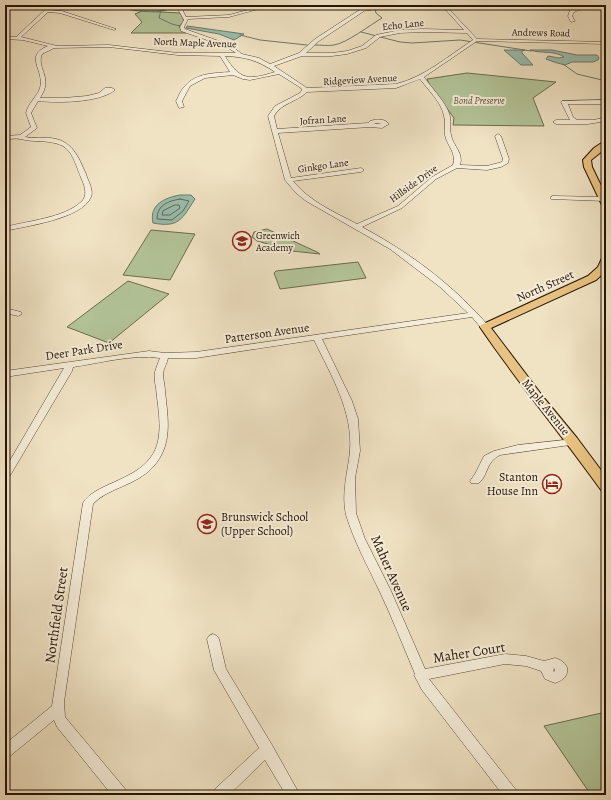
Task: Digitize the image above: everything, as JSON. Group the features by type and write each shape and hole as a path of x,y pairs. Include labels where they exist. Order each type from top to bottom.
{"main road":[{"path":"605,202 592,176 587,160 596,150 606,144"},
{"name":"North Street","path":"485,327 592,278 603,268 606,258"},
{"path":"498,344 500,327 505,318"},
{"name":"Maple Avenue","path":"485,327 540,401 574,442 606,487"}],"street":[{"path":"18,38 47,11 50,5"},
{"path":"182,5 181,11 186,22 182,27 183,30 198,37 233,48 240,54"},
{"path":"185,18 229,16 271,5"},
{"path":"270,66 301,54 325,34 363,10 376,8 444,7 474,41"},
{"path":"573,21 570,16 572,11 576,9 583,7 606,7"},
{"path":"47,11 60,12 114,29"},
{"name":"Echo Lane","path":"301,54 343,54 352,52 364,48 376,37 396,32 417,30 467,32"},
{"path":"5,38 18,38 41,47 38,59 44,84 37,99 29,110 28,116 34,128 21,137"},
{"name":"Andrews Road","path":"474,41 606,43"},
{"name":"Ridgeview Avenue","path":"305,90 396,86 407,84 474,41"},
{"name":"North Maple Avenue","path":"41,47 109,46 172,53 240,54 270,66 303,87 305,90"},
{"name":"Echo Lane","path":"309,47 323,54"},
{"path":"221,54 234,73 245,78 261,78 280,72"},
{"path":"181,107 179,101 189,84 210,76 234,73"},
{"name":"Hillside Drive","path":"356,227 400,207 434,178 456,166 458,160 456,151 448,136 448,119 446,111 420,77"},
{"path":"305,90 273,112 271,116 288,180 298,192 308,200 393,247 443,285 474,314 485,327"},
{"path":"37,99 49,101 65,100 102,93"},
{"path":"574,120 571,118 564,102 606,102"},
{"path":"556,122 574,120 596,121 606,119"},
{"name":"Jofran Lane","path":"276,132 370,125"},
{"path":"456,166 488,168 499,167 504,164 506,159 498,136"},
{"path":"5,138 21,137 54,140 69,148 78,158 88,194 88,198 83,205 72,211 5,229"},
{"name":"Ginkgo Lane","path":"288,180 361,170"},
{"path":"553,198 605,202"},
{"path":"5,310 18,314"},
{"name":"Patterson Avenue","path":"165,356 196,355 474,314"},
{"name":"Maher Avenue","path":"317,337 347,401 353,419 356,441 349,488 351,513 360,539 426,686 512,795"},
{"name":"Deer Park Drive","path":"6,374 136,355 165,356"},
{"name":"Northfield Street","path":"58,709 88,503 96,495 137,475 158,456 164,440 159,374 165,356"},
{"path":"5,478 68,371 69,365"},
{"path":"475,481 479,478 483,463 495,453 574,442"},
{"path":"213,639 220,670 232,694 267,749 293,795"},
{"name":"Maher Court","path":"420,675 505,659 526,660 546,666"},
{"path":"5,752 58,709 62,723 122,795"},
{"path":"219,795 267,749"}],"green space":[{"path":"142,11 180,13 184,22 179,26 186,33 131,33 142,22 135,14"},
{"name":"Bond Preserve","path":"467,73 556,82 533,98 544,126 453,125 454,118 430,86 427,79"},
{"path":"267,229 320,254 292,251 257,241 252,237 254,232"},
{"path":"151,230 195,234 170,280 123,275"},
{"path":"358,262 366,278 280,289 274,273 276,271"},
{"path":"128,281 169,294 109,343 67,327"},
{"path":"606,712 606,795 591,795 544,726"}],"water":[{"path":"115,5 170,5 170,8 151,12 127,9"},
{"path":"187,26 244,34 234,40 219,34 186,28"},
{"path":"504,50 525,50 522,51 522,53 533,65 521,65"},
{"path":"530,50 552,50 577,55 597,55 599,58 593,62 572,62 565,65 546,59 548,56 559,58 564,57 560,55"},
{"path":"180,195 191,195 195,199 183,217 174,223 169,224 153,223 153,211 159,203 168,198"}],"waterway":[{"path":"315,45 339,44 352,37 382,18 376,13 375,9"},
{"path":"161,10 159,18 180,26"},
{"path":"361,32 400,42 412,43 460,40 531,51"},
{"path":"240,35 260,40 307,45"},
{"path":"563,64 577,74 606,81"}],"place":[{"name":"Greenwich Academy","path":"242,241"},
{"name":"Stanton House Inn","path":"552,484"},
{"name":"Brunswick School (Upper School)","path":"207,524"}]}
